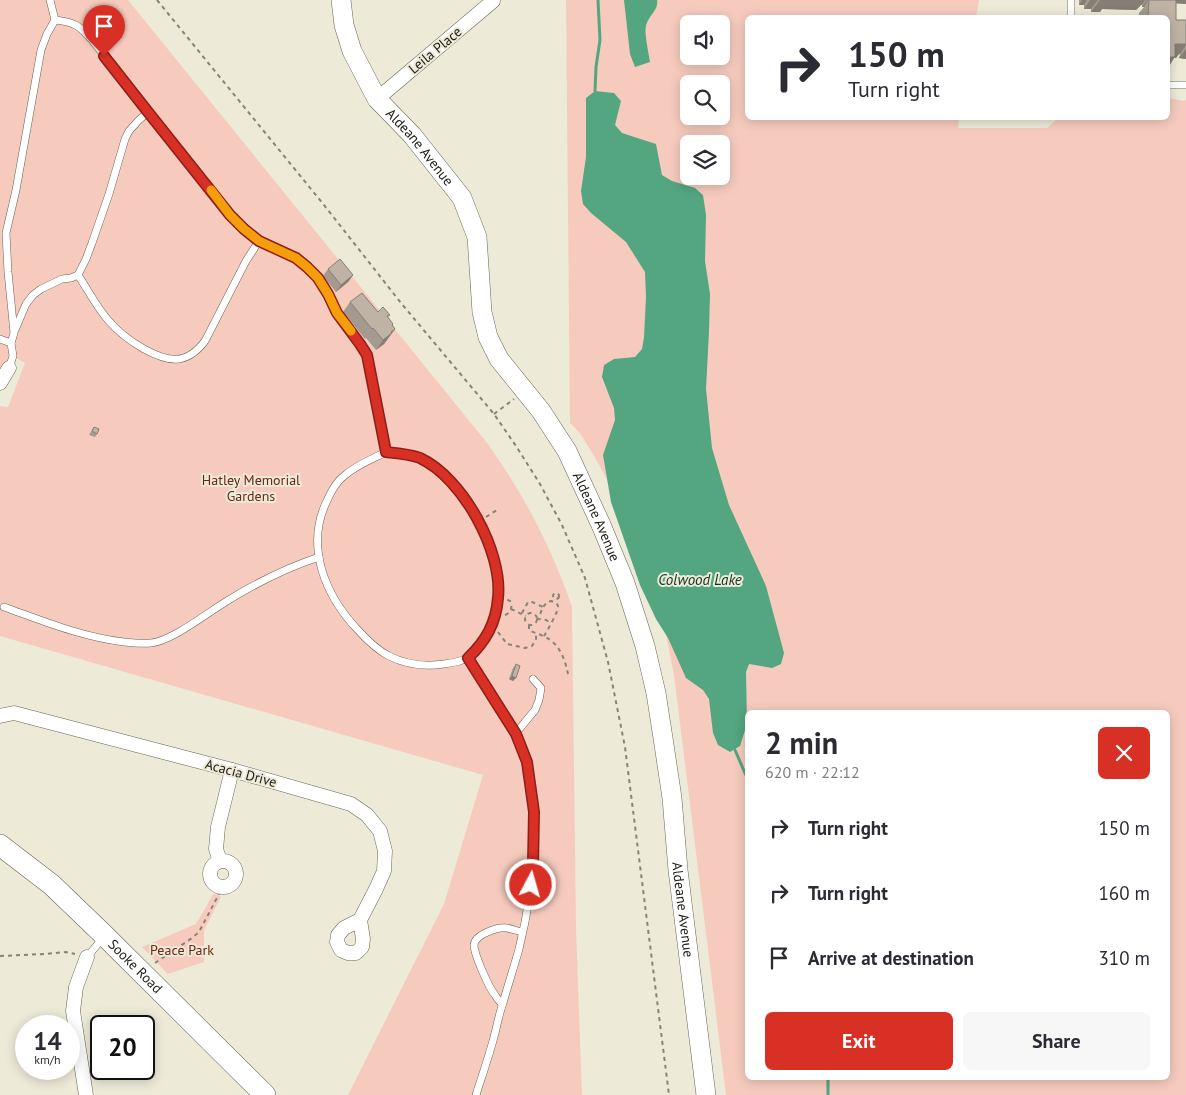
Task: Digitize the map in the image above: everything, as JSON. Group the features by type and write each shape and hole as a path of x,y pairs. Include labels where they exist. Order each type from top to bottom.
{"main road":[{"name":"Sooke Road","path":"0,845 52,886 265,1095"}],"street":[{"name":"Aldeane Avenue","path":"341,0 344,25 352,51 377,99 412,135 462,198 477,237 482,312 488,337 499,359 541,411 567,451 625,583 645,646 656,693 668,768 678,870 706,1095"},
{"name":"Leila Place","path":"377,99 493,1"},
{"path":"0,383 9,368"},
{"name":"Acacia Drive","path":"0,716 14,713 232,770 351,804 367,815 380,831 385,850 384,871 360,920"},
{"path":"220,861 216,848 218,827 232,770"},
{"path":"226,861 235,868 236,880 227,888 221,888 211,881 211,869 214,864 226,861"},
{"path":"86,1095 73,1012 76,987 87,958"}],"lane":[{"path":"14,333 6,233 16,190 42,50 47,34 55,20 50,0"},
{"path":"1071,0 1071,15"},
{"path":"55,20 69,21 82,29 93,41 230,215 244,229 259,241 296,258 318,278 337,313 367,355 386,452"},
{"path":"1170,85 1186,85"},
{"path":"9,368 13,356 11,343 26,304 41,289 78,274 86,260 125,139 129,130 148,112"},
{"path":"78,274 108,320 119,332 130,341 154,354 166,359 178,359 189,356 198,350 205,341 246,261 259,241"},
{"path":"0,338 11,343"},
{"path":"386,452 419,458 435,467 447,477 479,521 493,556 497,573 498,598 491,627 479,648 468,658 452,663 425,666 412,664 387,655 363,636 338,606 323,575 317,541 322,513 334,487 354,468 386,452"},
{"path":"4,607 90,636 116,641 151,643 172,635 277,573 319,557"},
{"path":"468,658 516,734 527,762 534,812 531,885 522,932 495,1035 476,1095"},
{"path":"516,734 535,710 539,700 541,688 533,679"},
{"path":"502,1004 489,985 474,945 480,936 488,932 506,928 522,932"},
{"path":"87,958 105,936"}],"path":[{"path":"158,0 401,302 494,414 540,484 562,525 586,578 608,662 625,747 669,1095"},
{"path":"494,414 526,391"},
{"path":"479,521 497,510"},
{"path":"529,625 534,625 543,606 554,600 558,606 544,636"},
{"path":"522,613 528,602 543,606"},
{"path":"511,609 526,616"},
{"path":"526,616 533,613 538,619 551,622"},
{"path":"526,616 525,621 529,625 529,630 544,636 552,642 563,656 568,674"},
{"path":"491,627 499,633 507,644 525,648 532,646 536,639 536,633"},
{"path":"141,972 199,932 221,888"},
{"path":"0,956 66,952 87,958"}],"green space":[{"name":"Hatley Memorial Gardens","path":"0,0 128,0 488,444 514,483 536,522 556,564 572,607 576,928 582,1095 348,1095 444,904 483,775 0,636 0,406 8,407 25,363 13,356 0,377"},
{"path":"566,0 979,0 976,15 745,15 745,120 959,120 958,128 1047,128 1056,120 1170,120 1170,98 1186,100 1186,1095 726,1095 674,675 662,614 620,503 579,432 570,423"},
{"name":"Peace Park","path":"214,893 221,897 204,930 204,962 168,974 142,947 196,924"}],"water":[{"path":"624,0 657,0 656,7 647,22 646,29 650,62 635,67 630,54"},
{"name":"Colwood Lake","path":"595,91 614,93 621,101 615,125 622,133 656,144 662,175 680,185 695,188 703,195 706,215 705,261 710,294 706,389 712,448 729,505 766,586 784,653 781,664 772,668 749,664 746,672 745,730 740,746 730,752 718,745 713,733 709,699 703,690 686,678 668,638 656,619 640,585 611,502 603,455 615,420 614,408 602,377 604,365 614,359 635,357 642,349 646,297 645,272 626,242 583,204 581,191 586,157 586,98"}],"building":[{"path":"1149,0 1176,0 1176,20 1186,20 1186,44 1175,44 1175,57 1170,57 1170,15 1148,15"},
{"path":"340,259 353,275 341,285 328,269"},
{"path":"362,293 378,312 383,307 390,315 387,316 395,329 383,340 350,302"},
{"path":"94,427 99,429 97,434 92,431"},
{"path":"516,664 520,666 516,678 512,676"}],"waterway":[{"path":"595,91 600,40 598,0"},
{"path":"735,750 745,773"},
{"path":"828,1080 828,1095"}],"slow traffic":[{"path":"211,190 230,215 244,229 259,241 296,258 318,278 337,313 351,331"}],"route":[{"path":"104,56 230,215 259,241 296,258 318,278 337,313 367,355 386,452 419,458 435,467 458,490 479,521 493,556 499,588 491,627 479,648 468,658 506,716 516,734 527,762 534,812 531,885"}]}
